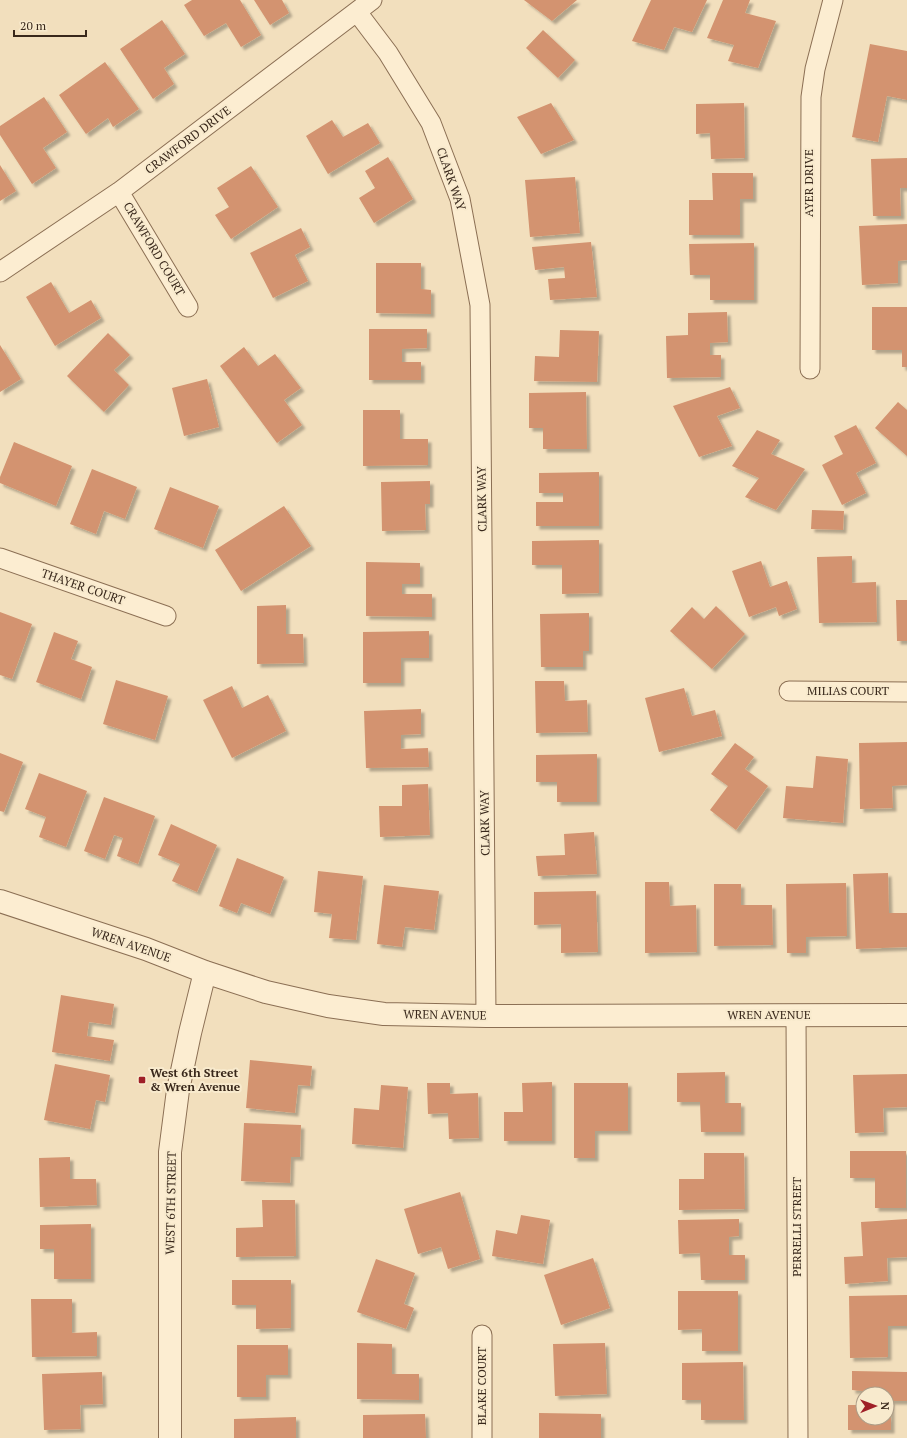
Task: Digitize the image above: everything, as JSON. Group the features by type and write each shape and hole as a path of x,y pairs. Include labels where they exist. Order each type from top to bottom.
{"street":[{"name":"CRAWFORD DRIVE","path":"0,272 119,192 372,0"},
{"name":"AYER DRIVE","path":"810,369 811,97 815,69 833,0"},
{"name":"CLARK WAY","path":"357,12 388,53 431,123 460,199 480,306 486,1016"},
{"name":"CRAWFORD COURT","path":"119,192 188,307"},
{"name":"THAYER COURT","path":"0,558 166,616"},
{"name":"MILIAS COURT","path":"789,691 907,692"},
{"name":"WREN AVENUE","path":"0,901 146,949 205,972 266,992 328,1006 384,1014 486,1016 907,1015"},
{"name":"WEST 6TH STREET","path":"170,1438 170,1152 178,1090 205,972"},
{"name":"PERRELLI STREET","path":"796,1015 798,1438"},
{"name":"BLAKE COURT","path":"482,1335 482,1438"}],"building":[{"path":"192,0 240,0 261,35 241,47 226,23 204,36 184,5"},
{"path":"254,0 282,0 289,13 270,25"},
{"path":"524,0 577,0 552,21"},
{"path":"651,0 707,0 692,32 674,27 664,50 632,41"},
{"path":"723,0 750,0 745,13 776,21 758,68 728,61 734,45 707,38"},
{"path":"162,20 185,54 164,68 174,84 153,99 120,49"},
{"path":"543,30 575,60 558,78 526,48"},
{"path":"870,44 907,51 907,100 887,96 878,142 852,137"},
{"path":"105,62 139,109 113,127 108,118 86,134 59,95"},
{"path":"44,97 67,132 43,148 56,168 32,184 0,135 0,126"},
{"path":"551,103 574,140 541,154 517,117"},
{"path":"744,103 745,158 711,159 710,133 696,134 696,104"},
{"path":"332,120 343,137 368,123 380,143 328,174 306,136"},
{"path":"388,157 413,199 374,223 359,198 375,188 365,171"},
{"path":"907,158 907,188 900,188 901,216 873,216 871,159"},
{"path":"0,165 16,191 0,201"},
{"path":"251,166 278,207 231,239 215,215 229,207 217,188"},
{"path":"712,173 753,173 753,199 740,199 740,235 689,235 689,200 713,200"},
{"path":"575,177 580,233 530,237 525,180"},
{"path":"907,224 907,260 898,261 898,283 862,285 859,226"},
{"path":"301,228 310,247 295,255 308,281 273,298 250,253"},
{"path":"591,242 597,297 550,300 548,279 565,278 564,267 535,270 532,247"},
{"path":"754,243 754,300 710,300 710,275 690,275 689,244"},
{"path":"376,263 421,263 421,289 431,290 431,314 376,313"},
{"path":"51,282 69,313 91,300 101,318 55,346 26,297"},
{"path":"872,307 907,307 907,367 902,367 902,350 872,350"},
{"path":"727,312 728,342 710,343 710,355 721,355 721,377 667,378 666,336 688,335 688,313"},
{"path":"369,329 427,329 427,348 402,349 402,362 421,362 421,380 369,380"},
{"path":"560,330 599,331 597,382 534,381 535,356 559,357"},
{"path":"108,333 130,355 114,370 129,385 104,412 67,376"},
{"path":"0,345 21,379 0,392"},
{"path":"244,347 258,366 275,354 301,388 284,400 302,425 277,443 220,366"},
{"path":"207,379 219,427 184,436 172,388"},
{"path":"730,387 740,408 717,416 732,446 699,457 673,406"},
{"path":"586,392 587,449 543,449 543,428 529,428 529,393"},
{"path":"898,402 907,410 907,456 875,428"},
{"path":"363,410 400,410 400,439 428,439 428,465 363,466"},
{"path":"856,425 876,463 856,473 866,493 842,505 822,465 843,454 834,436"},
{"path":"757,430 780,440 771,454 805,469 776,510 745,497 759,478 732,466"},
{"path":"14,442 72,466 56,506 0,483 0,477"},
{"path":"92,469 137,487 125,519 104,511 96,534 70,524"},
{"path":"599,472 599,526 536,526 536,502 563,502 563,493 539,493 539,473"},
{"path":"430,481 430,504 425,504 426,530 382,531 381,482"},
{"path":"170,487 219,506 203,548 154,529"},
{"path":"284,506 311,546 241,591 215,550"},
{"path":"812,510 844,511 843,530 811,529"},
{"path":"599,540 599,593 562,594 562,565 532,565 532,541"},
{"path":"852,556 852,583 876,582 877,622 819,623 817,557"},
{"path":"761,561 770,587 787,581 797,609 779,616 776,607 749,617 732,571"},
{"path":"366,562 420,563 420,584 402,584 402,594 432,594 432,617 366,616"},
{"path":"896,600 907,600 907,641 897,641"},
{"path":"286,605 286,634 303,634 304,663 257,664 257,606"},
{"path":"716,606 745,634 712,669 670,631 692,607 704,619"},
{"path":"0,612 32,624 12,679 0,675"},
{"path":"589,613 589,651 583,651 583,667 541,667 540,614"},
{"path":"429,631 429,658 401,658 401,683 363,683 363,632"},
{"path":"54,632 78,641 71,659 92,667 81,699 36,682"},
{"path":"116,680 168,696 155,740 103,724"},
{"path":"535,681 564,681 565,701 587,700 588,732 536,733"},
{"path":"232,686 242,708 268,695 286,731 232,758 203,700"},
{"path":"684,688 692,716 715,710 722,736 659,752 645,698"},
{"path":"421,709 421,734 401,735 401,749 428,748 429,767 366,768 364,711"},
{"path":"907,742 907,785 892,786 893,808 860,809 859,743"},
{"path":"735,743 754,757 745,769 768,786 736,830 710,810 728,786 711,774"},
{"path":"0,753 23,762 4,812 0,811"},
{"path":"597,754 597,802 557,802 557,782 536,782 536,755"},
{"path":"816,756 848,759 843,823 783,818 786,786 813,788"},
{"path":"39,773 87,791 66,847 39,837 46,817 25,809"},
{"path":"428,784 430,835 380,837 379,806 402,806 402,785"},
{"path":"104,797 155,816 138,864 117,856 123,838 114,835 105,859 84,851"},
{"path":"171,824 217,845 197,892 172,881 180,864 158,855"},
{"path":"594,832 597,874 538,876 536,856 565,855 564,834"},
{"path":"237,858 284,877 270,914 241,903 237,913 219,906"},
{"path":"318,871 363,876 356,940 329,938 332,914 314,912"},
{"path":"888,873 889,913 907,913 907,947 856,949 853,874"},
{"path":"645,882 669,882 670,906 696,905 697,952 645,953"},
{"path":"846,883 847,936 806,937 806,953 787,953 786,884"},
{"path":"714,884 741,884 741,905 772,905 773,945 714,946"},
{"path":"384,885 439,891 434,930 405,927 402,947 377,944"},
{"path":"596,891 598,952 561,953 561,924 534,925 534,892"},
{"path":"61,995 114,1004 111,1025 89,1022 87,1036 114,1040 110,1061 52,1052"},
{"path":"250,1060 312,1066 310,1086 298,1085 295,1113 246,1108"},
{"path":"55,1064 110,1075 105,1102 96,1100 90,1129 44,1120"},
{"path":"725,1072 725,1103 741,1103 741,1132 701,1132 700,1102 677,1102 677,1073"},
{"path":"907,1074 907,1107 883,1108 884,1132 855,1133 853,1075"},
{"path":"552,1082 552,1141 504,1141 504,1112 523,1112 522,1083"},
{"path":"427,1083 450,1083 450,1094 478,1093 479,1138 449,1139 448,1113 428,1114"},
{"path":"574,1083 628,1083 628,1131 595,1131 595,1158 574,1158"},
{"path":"381,1085 408,1087 403,1148 352,1144 354,1108 379,1110"},
{"path":"244,1123 301,1125 300,1157 291,1157 290,1183 241,1181"},
{"path":"850,1151 906,1151 906,1208 875,1208 875,1178 850,1178"},
{"path":"704,1153 744,1153 745,1209 679,1210 679,1179 704,1179"},
{"path":"70,1157 70,1179 96,1179 97,1205 40,1207 39,1158"},
{"path":"460,1192 480,1259 448,1269 441,1247 418,1254 404,1209"},
{"path":"262,1200 295,1200 296,1256 236,1257 236,1228 263,1227"},
{"path":"521,1215 550,1220 543,1264 492,1256 496,1230 517,1234"},
{"path":"739,1219 739,1236 729,1237 729,1255 745,1255 745,1280 701,1280 700,1253 679,1254 678,1220"},
{"path":"907,1219 907,1257 887,1258 888,1281 845,1284 844,1257 863,1256 861,1222"},
{"path":"91,1224 91,1279 54,1279 54,1249 40,1249 40,1225"},
{"path":"593,1258 610,1308 561,1325 544,1275"},
{"path":"376,1259 415,1273 404,1304 414,1308 406,1329 357,1312"},
{"path":"232,1280 291,1280 291,1328 256,1329 256,1305 232,1305"},
{"path":"678,1291 738,1291 738,1351 702,1351 702,1329 678,1330"},
{"path":"907,1295 907,1326 888,1326 888,1357 850,1358 849,1296"},
{"path":"31,1299 72,1299 72,1333 97,1332 97,1356 32,1357"},
{"path":"357,1343 392,1344 392,1374 419,1374 419,1400 357,1399"},
{"path":"605,1343 607,1394 555,1396 553,1344"},
{"path":"237,1345 288,1345 288,1375 266,1375 266,1397 237,1397"},
{"path":"743,1362 744,1420 701,1420 701,1400 682,1400 682,1363"},
{"path":"852,1371 907,1372 907,1401 895,1401 895,1386 855,1386 855,1390 852,1390"},
{"path":"102,1372 103,1404 80,1405 81,1429 44,1430 42,1374"},
{"path":"848,1405 855,1405 855,1426 891,1426 891,1430 848,1430"},
{"path":"539,1413 601,1414 601,1438 539,1438"},
{"path":"425,1414 426,1438 363,1438 363,1415"},
{"path":"296,1417 296,1438 234,1438 234,1419"}],"place":[{"name":"West 6th Street & Wren Avenue","path":"142,1080"}]}
